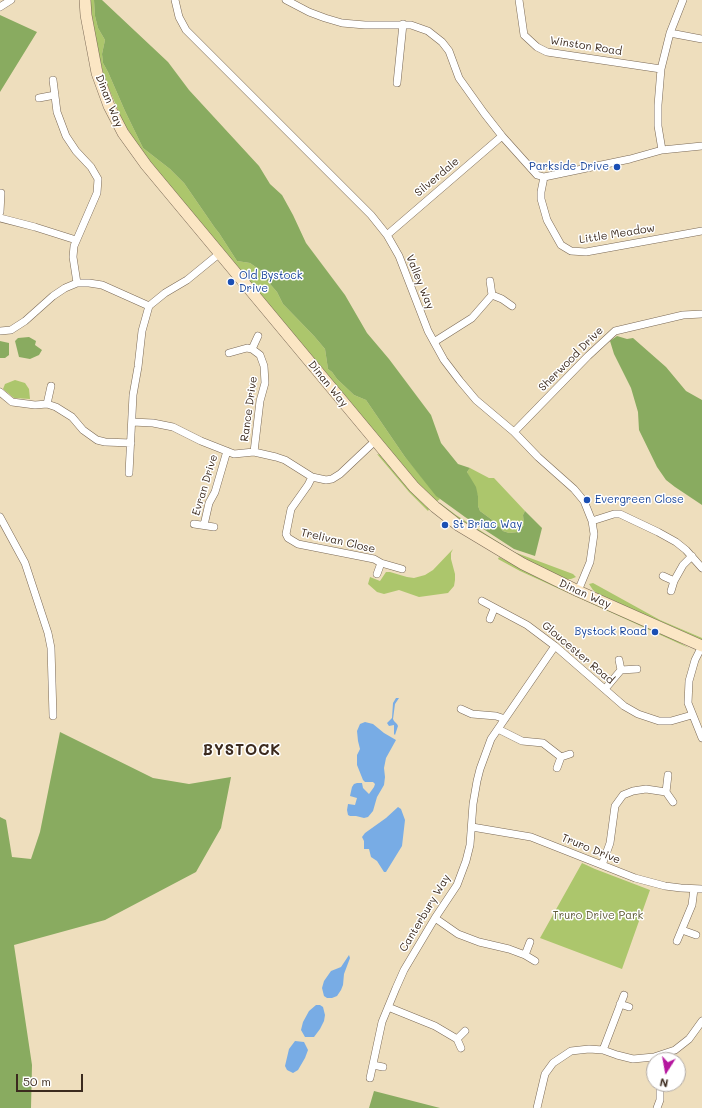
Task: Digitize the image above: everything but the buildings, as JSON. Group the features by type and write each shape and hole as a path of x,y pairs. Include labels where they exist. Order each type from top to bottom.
{"street":[{"path":"0,7 11,0"},
{"name":"Dinan Way","path":"85,0 86,15 97,73 109,106 123,133 146,164 414,487 434,507 452,520 523,564 578,591 702,646"},
{"name":"Valley Way","path":"175,0 179,17 186,30 371,215 387,235 398,256 428,331 444,360 464,386 476,400 514,432 574,489 584,501 592,521 594,534 592,550 578,591"},
{"path":"286,0 325,18 342,23 365,25 403,24 412,25 428,31 442,42 449,51 459,78 463,84 502,136 537,175 544,177 630,159 662,150 702,146"},
{"name":"Winston Road","path":"519,0 524,35 537,48 547,52 661,69"},
{"path":"662,150 658,126 661,69 670,33 683,0"},
{"path":"397,83 403,24"},
{"path":"670,33 702,39"},
{"path":"53,80 57,112 66,136 76,151 91,167 98,179 97,193 76,240 73,257 77,283"},
{"path":"39,98 56,95"},
{"name":"Silverdale","path":"387,235 502,136"},
{"name":"Little Meadow","path":"544,177 541,199 547,220 561,244 572,251 586,252 702,231"},
{"path":"0,212 1,194"},
{"path":"0,218 76,240"},
{"path":"129,473 133,395 142,331 149,306 165,293 187,280 220,253"},
{"path":"434,342 472,318 492,295 490,281"},
{"path":"0,331 11,330 25,321 53,296 65,288 77,283 102,285 149,306"},
{"path":"492,295 502,299 512,306"},
{"name":"Sherwood Drive","path":"514,432 588,356 615,331 682,316 702,314"},
{"path":"229,353 247,348 252,349 258,336"},
{"name":"Rance Drive","path":"252,349 260,355 264,366 265,383 260,401 254,452"},
{"path":"47,404 51,386"},
{"path":"0,392 12,402 35,405 47,404 56,407 72,417 83,430 97,440 105,442 131,443"},
{"path":"132,422 153,423 173,427 234,454 254,452 266,454 285,460 312,477 321,479 332,479 353,463 375,441"},
{"name":"Evran Drive","path":"204,525 209,503 215,492 227,451"},
{"name":"Trelivan Close","path":"312,477 291,509 286,534 288,538 298,544 374,559 381,563 402,569"},
{"path":"592,521 614,514 620,514 676,542 692,556 702,568"},
{"path":"0,517 25,563 48,633 51,648 53,716"},
{"name":"Evran Drive","path":"194,524 214,527"},
{"path":"671,591 674,581 683,565 692,556"},
{"name":"Trelivan Close","path":"377,574 381,563"},
{"path":"663,576 674,581"},
{"name":"Gloucester Road","path":"482,601 509,614 555,646 624,706 638,714 659,722 670,721 692,715"},
{"path":"490,619 494,608"},
{"name":"Canterbury Way","path":"370,1078 378,1038 388,1007 404,970 435,918 457,885 466,861 470,845 473,804 480,769 491,739 555,646"},
{"path":"702,646 695,660 690,680 688,703 702,738"},
{"path":"619,660 621,670"},
{"path":"605,689 621,670 637,669"},
{"path":"460,709 472,714 496,716 505,719"},
{"path":"498,728 522,741 542,743 561,757"},
{"path":"561,757 570,754"},
{"path":"557,768 561,757"},
{"path":"668,775 666,792 673,802"},
{"path":"602,865 610,843 615,806 623,795 633,791 646,789 666,792"},
{"name":"Truro Drive","path":"472,827 531,837 635,878 665,886 698,889"},
{"path":"677,941 698,889"},
{"path":"435,918 458,934 479,942 508,949 535,960"},
{"path":"682,930 696,935"},
{"path":"525,955 530,942"},
{"path":"603,1050 624,995"},
{"path":"620,1004 629,1007"},
{"path":"388,1007 435,1026 457,1039 461,1048"},
{"path":"670,1052 689,1039 702,1021"},
{"path":"457,1039 464,1031"},
{"path":"537,1108 545,1074 559,1058 571,1051 580,1049 603,1050 633,1059 646,1059"},
{"path":"373,1065 383,1067"},
{"path":"656,1108 660,1100 660,1092"}],"green space":[{"path":"90,0 94,0 95,16 98,28 105,40 102,54 103,63 143,148 170,169 184,183 237,261 250,263 260,270 263,276 277,292 283,304 325,349 328,369 354,395 366,400 405,457 440,499 436,502 420,487 142,152 123,122 104,77 93,32"},
{"path":"94,0 102,0 168,62 189,90 259,166 270,184 282,195 306,243 345,295 367,333 389,359 431,415 441,443 458,464 470,468 467,472 476,487 480,511 495,522 503,531 509,533 518,532 524,525 523,515 525,511 542,528 535,556 514,549 436,496 405,457 366,400 354,395 328,369 325,349 283,304 277,292 263,276 260,270 250,263 237,261 184,183 170,169 143,148 103,63 102,54 105,40 98,28 95,16"},
{"path":"0,15 37,32 0,92"},
{"path":"617,336 627,339 633,338 666,367 686,391 702,400 702,505 666,480 657,467 639,430 638,412 631,388 614,354 610,341"},
{"path":"29,337 36,341 35,345 42,350 39,355 30,359 19,357 15,341 18,338"},
{"path":"0,341 9,343 9,355 5,358 0,358"},
{"path":"15,380 25,383 29,389 30,399 14,398 3,389 5,384"},
{"path":"377,454 381,455 429,509 428,511 409,492"},
{"path":"470,468 489,478 494,478 525,511 523,515 524,525 518,532 509,533 503,531 495,522 480,511 478,506 478,496 467,472"},
{"path":"440,503 514,552 573,574 576,577 565,579 511,552 439,505"},
{"path":"453,549 451,559 455,580 454,586 448,593 419,597 399,590 384,594 377,592 368,584 370,577 380,581 386,572 414,578 425,575 433,570"},
{"path":"499,557 551,584 672,638 689,648 520,571 498,559"},
{"path":"593,583 660,620 702,638 702,640 598,594 589,584"},
{"path":"60,732 153,778 189,784 231,777 221,828 196,872 105,920 14,945 32,1065 31,1108 0,1108 0,817 6,820 12,857 31,859 40,832"},
{"name":"Truro Drive Park","path":"582,863 650,890 622,969 540,938"},
{"path":"374,1091 440,1108 369,1108"}],"water":[{"path":"396,698 399,698 395,704 393,719 398,726 395,735 394,725 389,726 387,723 392,718 393,703"},
{"path":"365,722 373,724 396,740 386,758 384,768 384,785 377,797 373,811 368,817 364,818 350,816 348,815 347,810 348,804 355,805 357,798 350,796 354,784 362,783 363,788 369,794 375,784 373,782 365,782 363,780 357,765 357,755 360,749 357,731 360,724"},
{"path":"398,807 401,809 405,820 402,846 386,872 384,872 377,861 371,857 369,849 364,849 364,841 362,837"},
{"path":"349,955 350,958 344,974 341,990 337,996 327,998 324,996 322,988 324,981 331,971 341,967"},
{"path":"316,1005 323,1007 325,1015 324,1021 314,1037 305,1037 301,1030 303,1022 309,1011"},
{"path":"295,1041 304,1042 308,1050 298,1070 293,1073 287,1070 285,1066 289,1049"}],"place":[{"name":"Parkside Drive","path":"617,167"},
{"name":"Old Bystock Drive","path":"231,282"},
{"name":"Evergreen Close","path":"587,500"},
{"name":"St Briac Way","path":"445,525"},
{"name":"Bystock Road","path":"655,632"}],"district":[{"name":"BYSTOCK","path":"242,750"}]}
